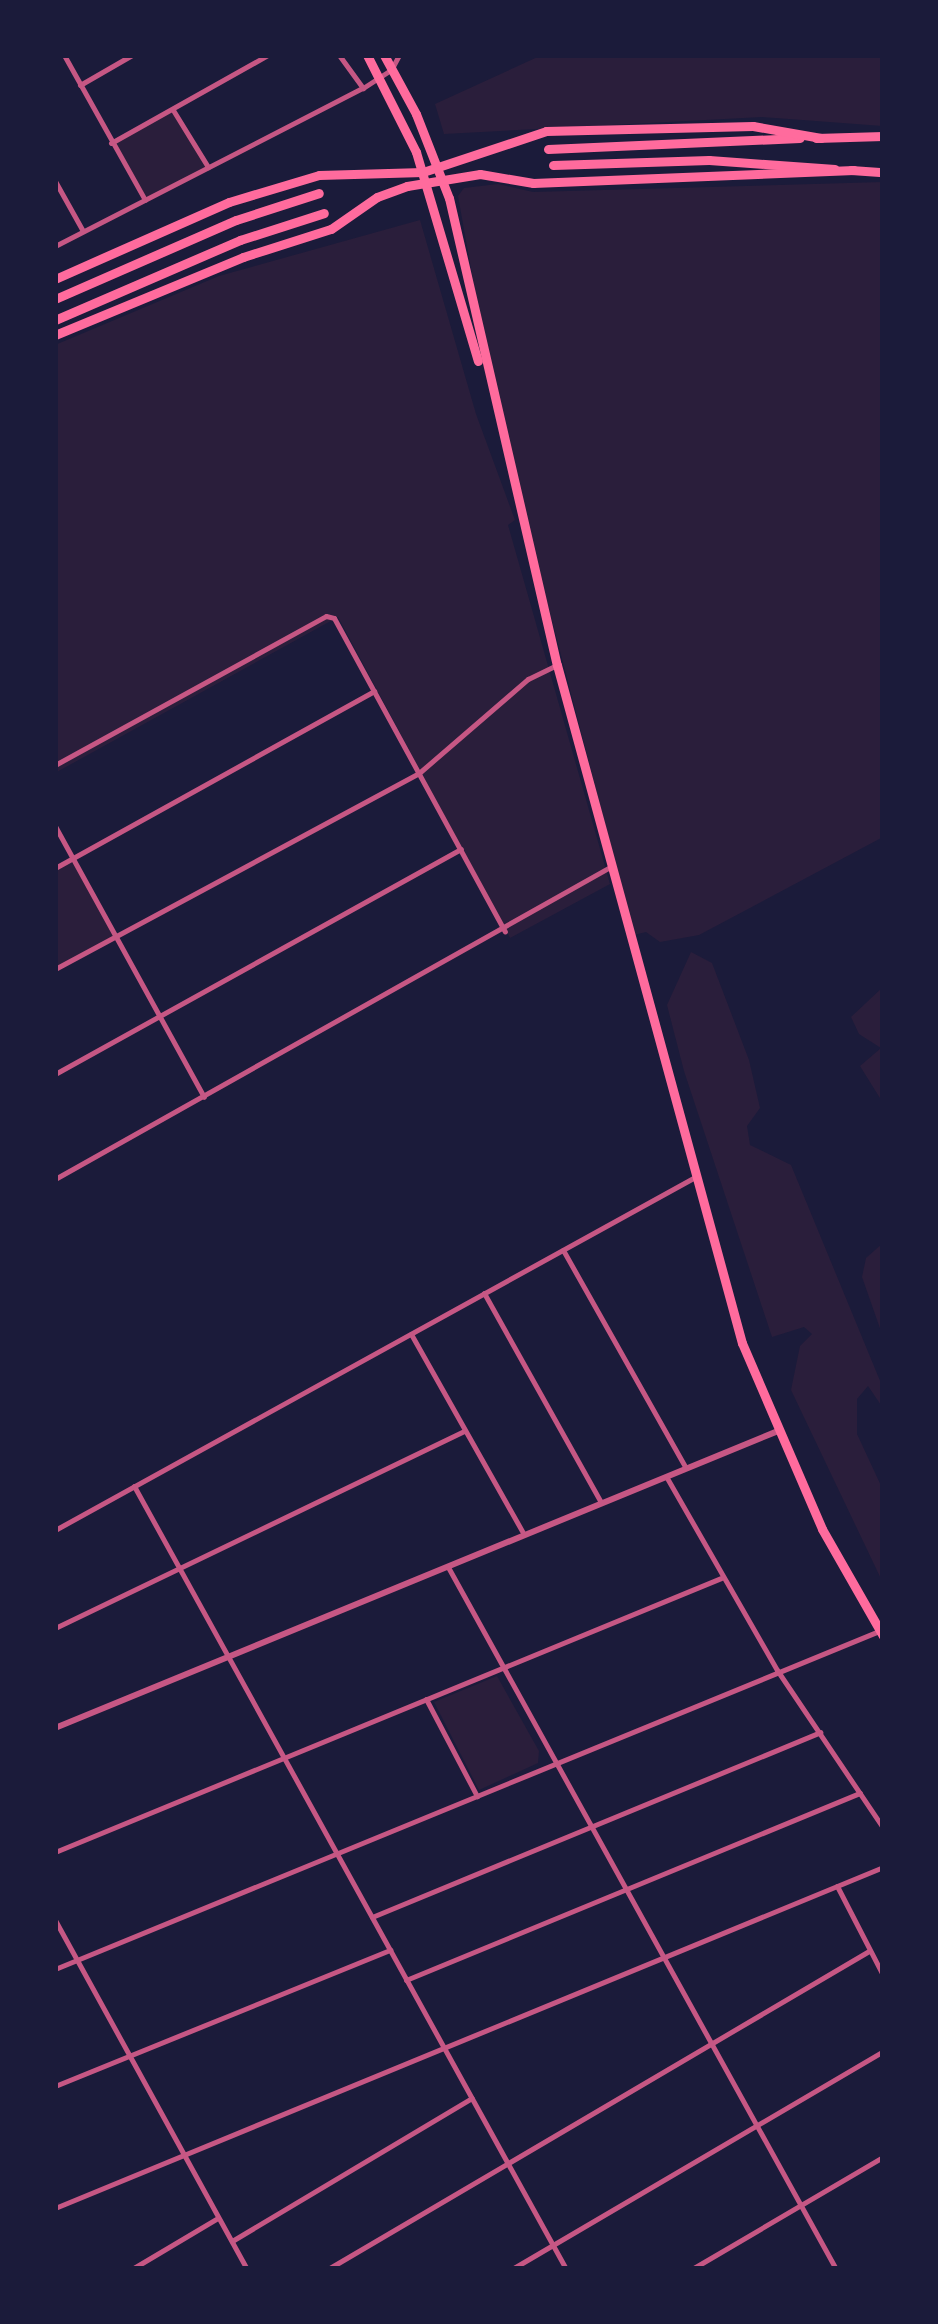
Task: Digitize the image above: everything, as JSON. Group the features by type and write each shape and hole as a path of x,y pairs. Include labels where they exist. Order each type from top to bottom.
{"main road":[{"path":"368,55 387,86 425,177 491,402"},
{"path":"384,55 400,80 443,180 491,402 557,665 742,1343 822,1529 881,1634"},
{"path":"55,335 244,256 330,229 377,197 439,168 546,131 753,126 820,138"},
{"path":"548,149 883,136"},
{"path":"553,165 710,160 883,172"},
{"path":"55,279 229,202 320,175 443,180 480,174 533,183 763,179 854,170"},
{"path":"55,300 236,220 319,193"},
{"path":"55,320 240,240 324,213"}],"street":[{"path":"64,55 144,200"},
{"path":"80,85 132,55"},
{"path":"339,55 363,88"},
{"path":"55,246 363,88 391,70 399,55"},
{"path":"112,143 264,56"},
{"path":"173,110 208,167"},
{"path":"55,181 84,232"},
{"path":"55,765 326,616 334,618 505,932"},
{"path":"55,969 419,773 528,679 557,665"},
{"path":"55,868 374,691"},
{"path":"55,826 204,1097"},
{"path":"55,1074 461,848"},
{"path":"55,1179 505,932 611,867"},
{"path":"55,1530 696,1177"},
{"path":"563,1250 686,1468"},
{"path":"484,1293 602,1502"},
{"path":"411,1334 523,1534"},
{"path":"55,1628 464,1431"},
{"path":"55,1728 778,1432"},
{"path":"666,1475 720,1578 883,1828"},
{"path":"134,1486 566,2269"},
{"path":"447,1566 836,2269"},
{"path":"55,1852 720,1578"},
{"path":"55,1968 777,1670 881,1634"},
{"path":"426,1699 477,1796"},
{"path":"372,1917 820,1732"},
{"path":"406,1980 860,1794"},
{"path":"55,2208 883,1867"},
{"path":"838,1886 883,1975"},
{"path":"55,1920 247,2269"},
{"path":"55,2086 390,1950"},
{"path":"328,2269 869,1951"},
{"path":"512,2269 883,2051"},
{"path":"232,2241 472,2098"},
{"path":"692,2269 883,2157"},
{"path":"132,2269 218,2218"}],"shaded area":[{"path":"542,55 883,55 883,126 762,117 444,134 435,104"},
{"path":"173,110 208,167 145,200 111,143"},
{"path":"883,182 883,837 699,935 660,942 646,932 634,935 495,402 458,196 464,188 498,184 533,192"},
{"path":"420,220 476,414 515,520 508,525 610,884 510,938 338,617 55,773 55,345 219,276"},
{"path":"73,858 116,935 55,969 55,868"},
{"path":"691,952 712,963 749,1060 760,1108 747,1126 750,1145 791,1165 883,1388 883,1408 868,1386 857,1399 857,1434 883,1490 883,1583 791,1390 800,1346 812,1334 804,1327 772,1337 684,1071 667,1005"},
{"path":"883,987 883,1103 860,1066 881,1048 859,1034 851,1017"},
{"path":"883,1243 883,1337 862,1277 866,1258"},
{"path":"497,1676 539,1751 538,1763 479,1790 434,1702"}]}
